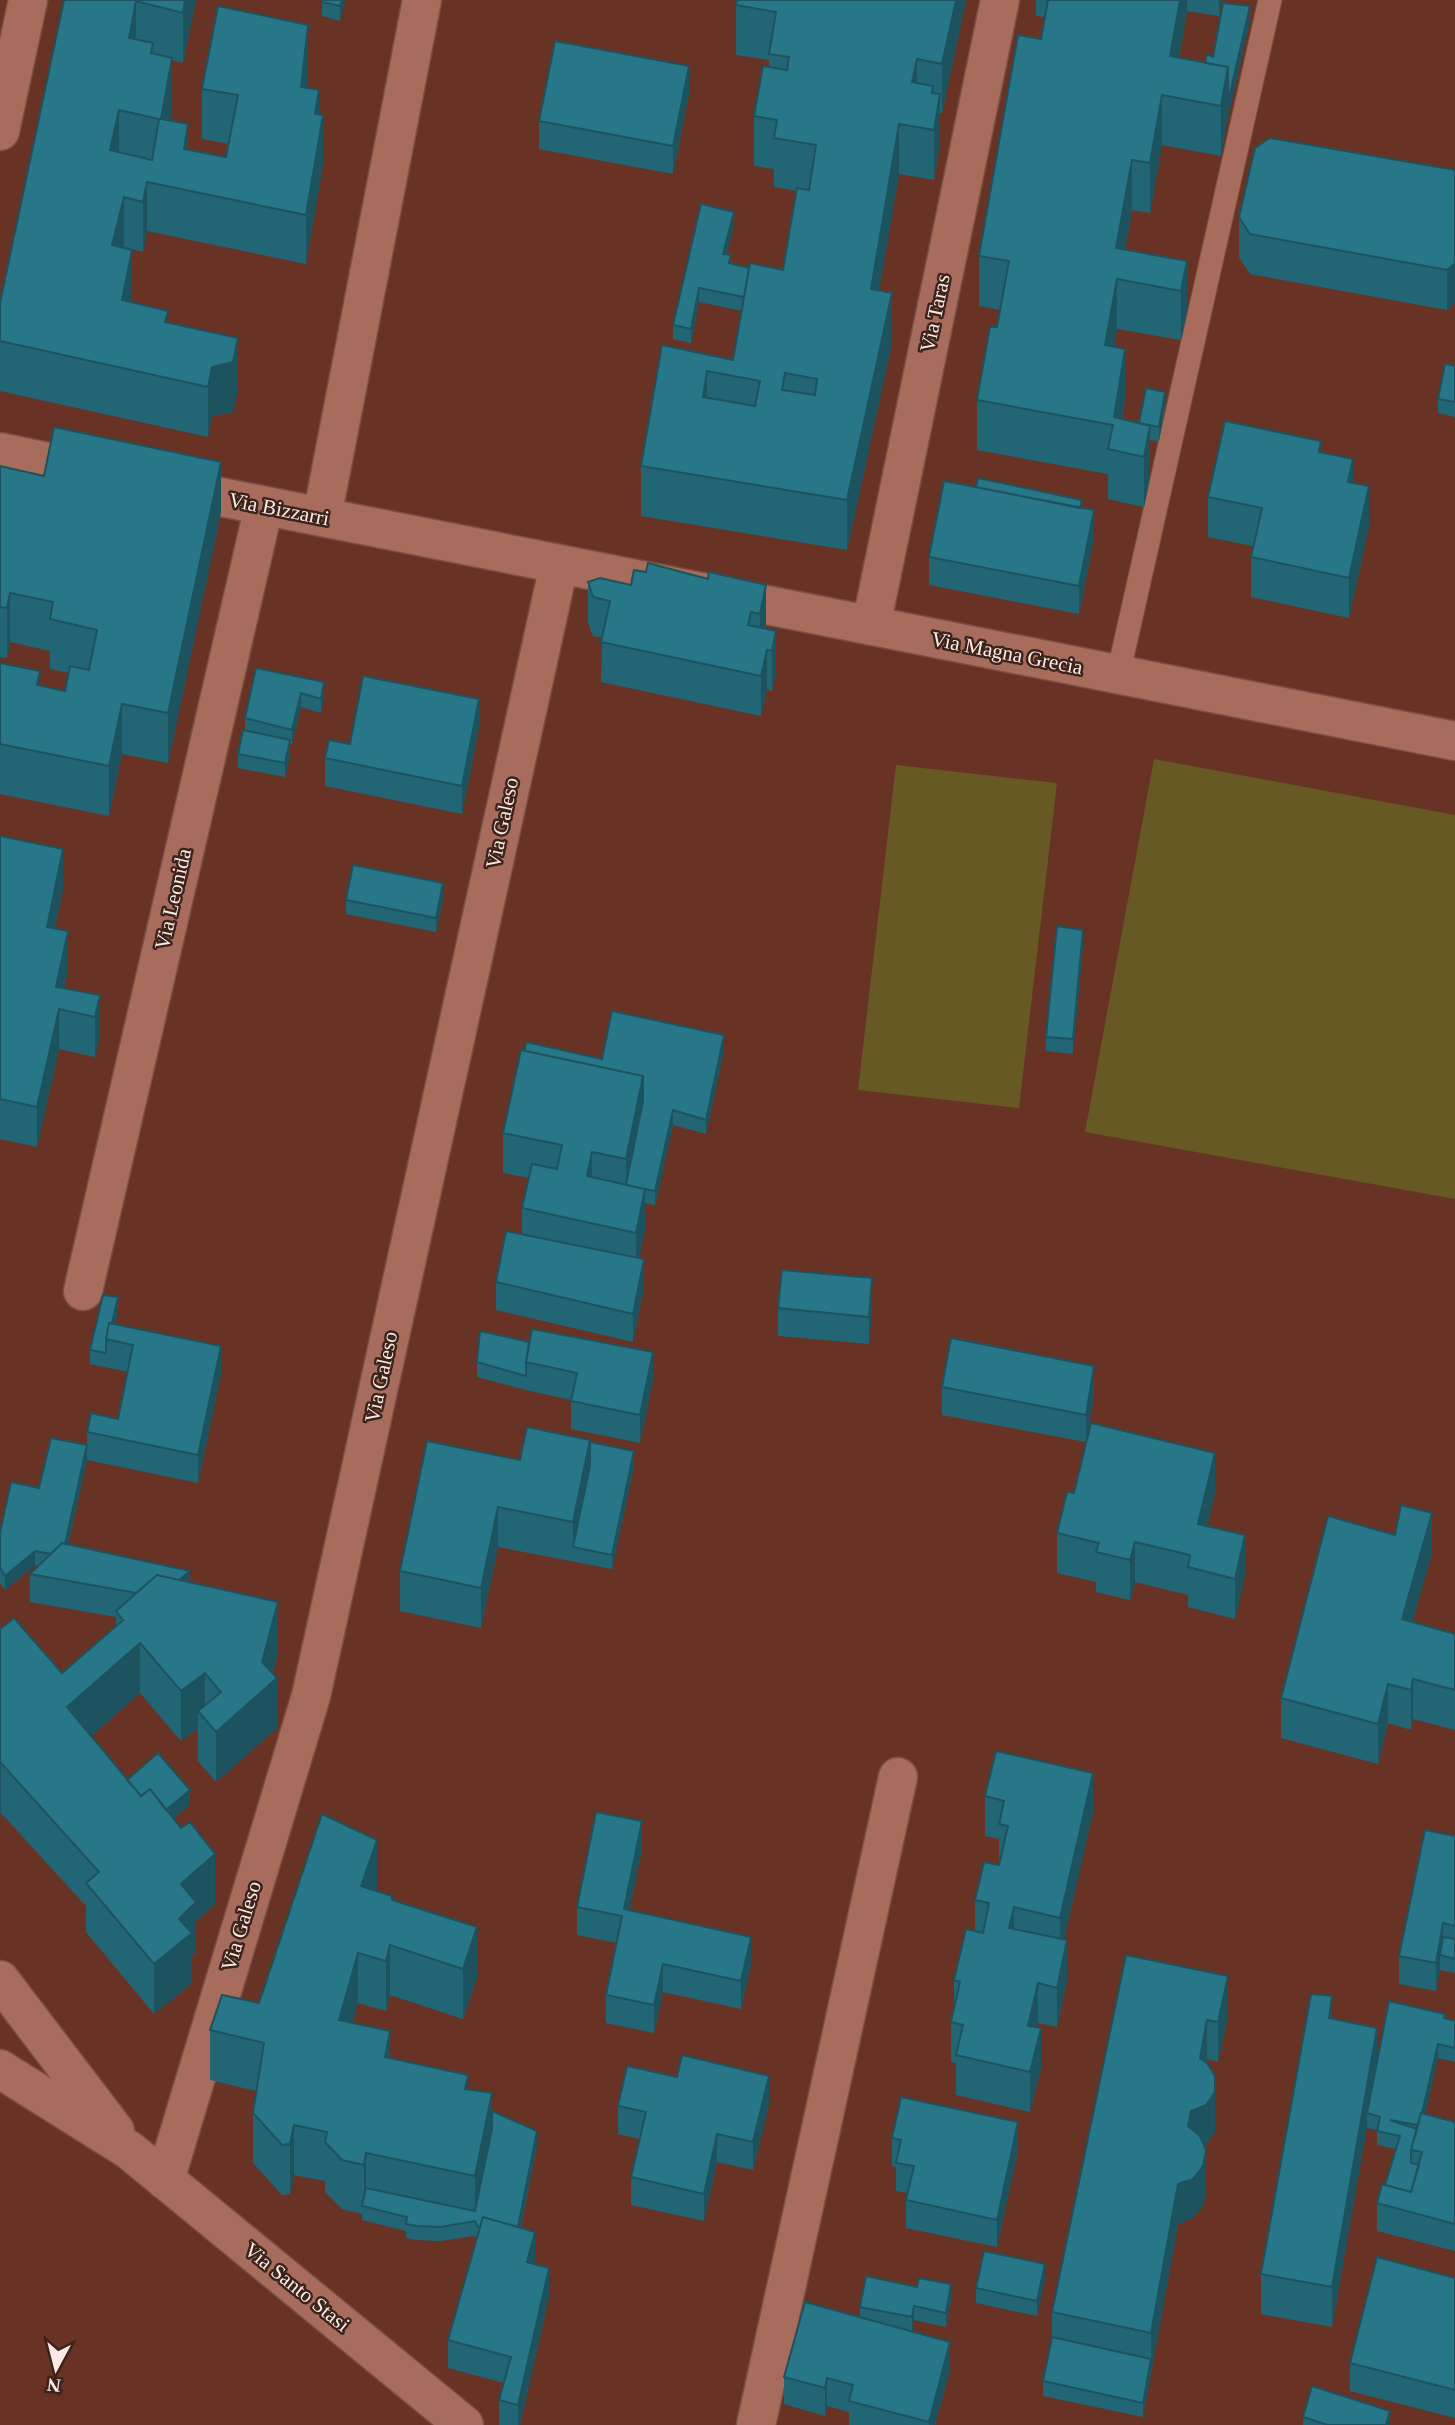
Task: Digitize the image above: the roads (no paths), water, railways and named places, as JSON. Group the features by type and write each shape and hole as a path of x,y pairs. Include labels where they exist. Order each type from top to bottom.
{"street":[{"path":"0,131 27,0"},
{"path":"322,517 422,0"},
{"name":"Via Taras","path":"871,626 1000,0"},
{"name":"Via Bizzarri","path":"0,452 559,565"},
{"name":"Via Leonida","path":"83,1291 264,506"},
{"name":"Via Magna Grecia","path":"559,565 1455,741"},
{"name":"Via Galeso","path":"165,2180 311,1696 559,565"},
{"path":"756,2425 898,1777"},
{"name":"Via Santo Stasi","path":"0,1980 129,2150"},
{"name":"Via Santo Stasi","path":"0,2069 129,2150 464,2425"}],"lane":[{"path":"1118,675 1270,0"}]}
